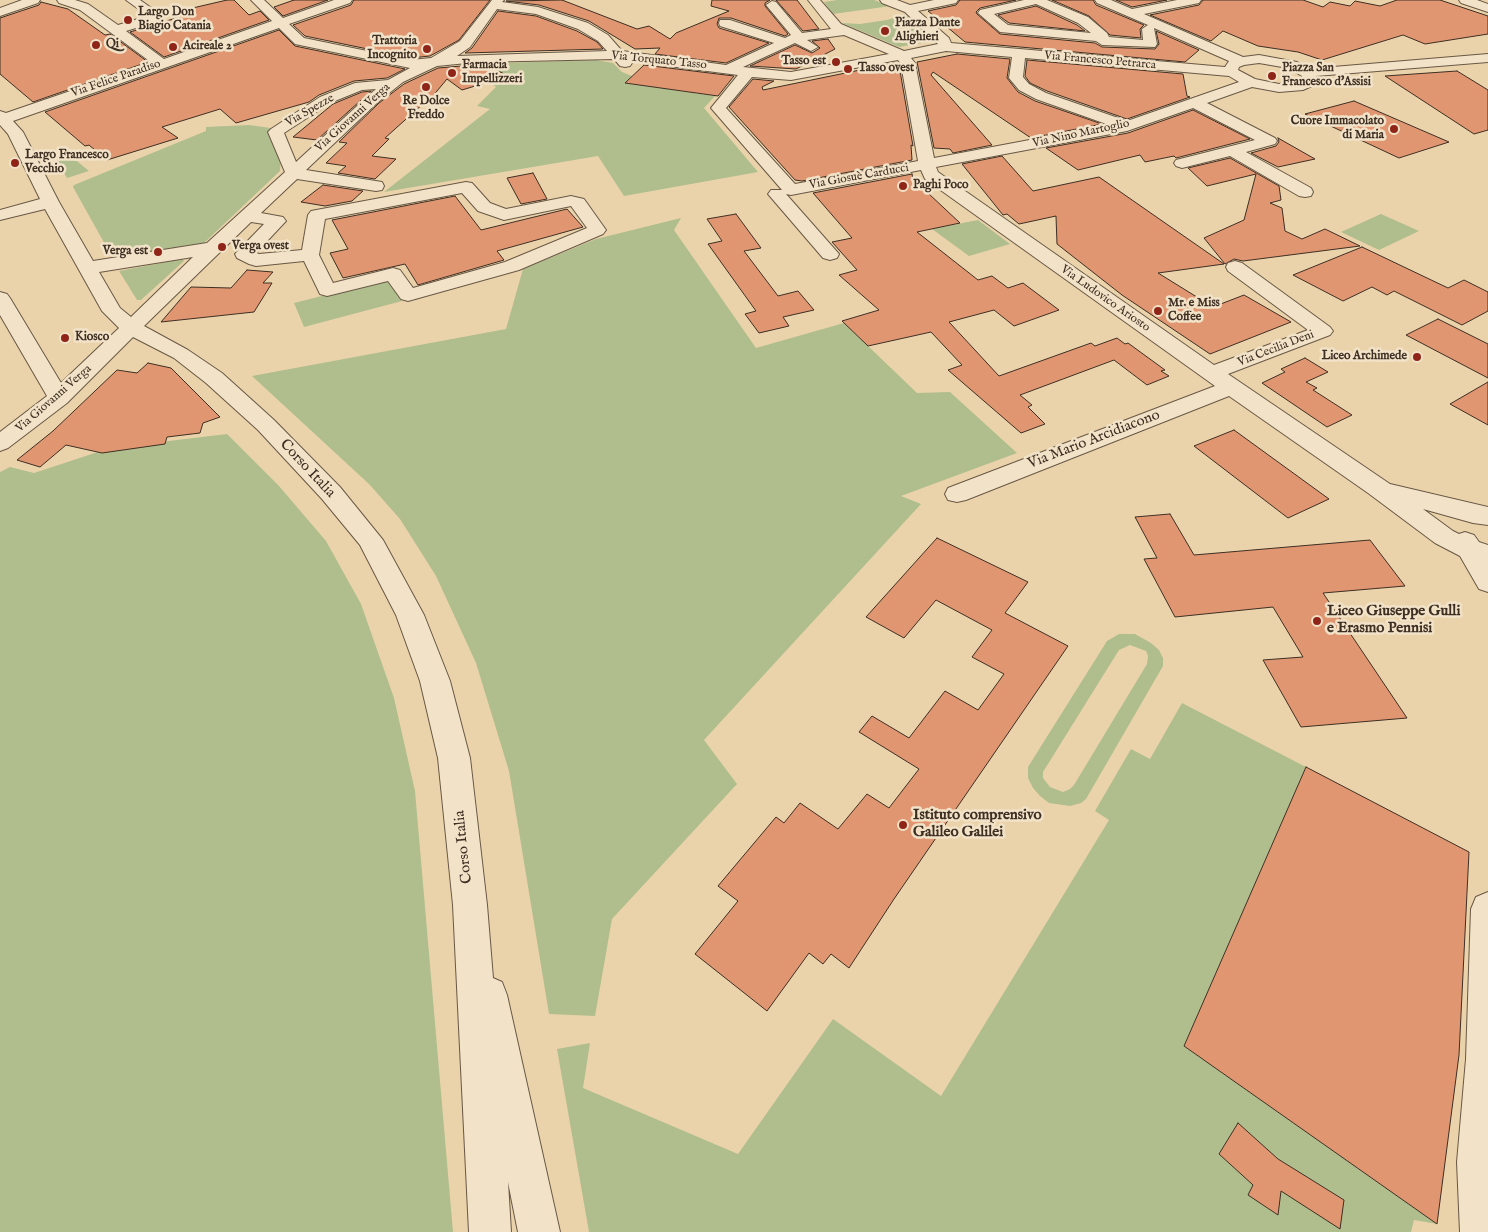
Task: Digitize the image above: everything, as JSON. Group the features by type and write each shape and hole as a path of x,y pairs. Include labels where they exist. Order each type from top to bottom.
{"street":[{"path":"0,12 34,0"},
{"path":"63,0 78,3 161,63"},
{"path":"116,30 141,24 158,17 132,0"},
{"path":"259,2 277,0"},
{"name":"Via Felice Paradiso","path":"1,118 346,0"},
{"path":"814,0 836,27 903,57"},
{"path":"886,0 911,8 949,47"},
{"path":"911,8 952,0"},
{"path":"1101,0 1219,51 1251,84 1279,88 1298,87 1309,82 1310,78 1307,73 1488,58"},
{"path":"1132,13 1194,0"},
{"path":"1465,0 1488,8"},
{"path":"1032,23 1005,29 984,13 1034,1 1083,20 1102,45"},
{"path":"259,2 300,41 410,64 432,63"},
{"path":"496,2 568,20 603,38 629,68 636,72"},
{"name":"Via Giovanni Verga","path":"0,443 59,398 213,248 390,84 404,75 451,54 465,44 496,2"},
{"path":"88,10 103,5"},
{"path":"772,5 793,37"},
{"path":"1009,7 1032,23 1102,45 1150,44 1148,29"},
{"path":"125,13 141,24"},
{"path":"745,16 812,47"},
{"path":"725,23 793,37 846,31"},
{"path":"728,69 793,37"},
{"path":"465,44 477,58"},
{"name":"Via Francesco Petrarca","path":"903,57 949,47 1019,54 1102,45"},
{"name":"Via Francesco Petrarca","path":"1000,52 1002,48 1008,46 1102,45 1200,70 1236,67 1259,59 1281,62 1307,73"},
{"path":"765,52 781,57"},
{"path":"1019,54 1016,78 1024,87 1048,99 1127,126"},
{"name":"Via Torquato Tasso","path":"432,63 477,58 618,55 791,76 884,58 903,57"},
{"name":"Via Ludovico Ariosto","path":"903,57 908,63 927,165 931,176 1377,487 1444,537 1477,549"},
{"path":"748,72 718,108 830,254"},
{"name":"Via Spezze","path":"293,173 276,132 325,100 360,86 390,84"},
{"path":"717,84 755,90"},
{"name":"Via Nino Martoglio","path":"927,165 1127,126 1251,84"},
{"path":"1182,163 1269,141 1195,103"},
{"name":"Corso Italia","path":"1,118 15,132 50,202 112,311 132,328 181,354 214,378 266,426 331,493 370,540 410,615 435,681 454,758 470,905"},
{"path":"1231,150 1305,192"},
{"name":"Via Giosuè Carducci","path":"784,192 927,165"},
{"path":"293,173 376,186"},
{"path":"466,188 484,207 504,215 572,201 578,203 597,230 512,266 408,295 393,274 327,290 310,255 317,215 466,188"},
{"path":"0,215 50,202"},
{"path":"247,216 277,221 244,254 256,260 310,255"},
{"path":"87,268 213,248"},
{"name":"Via Cecilia Deni","path":"1212,373 1323,331 1236,266"},
{"path":"0,298 59,398"},
{"name":"Via Mario Arcidiacono","path":"957,494 1231,387"},
{"path":"1377,487 1483,515"},
{"path":"1483,515 1459,520 1457,525 1477,549 1488,582"},
{"path":"470,905 490,1232"},
{"path":"470,905 539,1232"},
{"path":"1474,1232 1485,1059 1488,909"},
{"path":"1478,1162 1480,1232"}],"green space":[{"path":"874,0 891,6 833,14 824,2"},
{"path":"905,14 925,33 919,34 928,42 899,47 842,23 860,24 887,20"},
{"path":"596,60 613,63 622,72 632,76 626,83 715,96 704,108 758,172 624,196 598,156 384,192 490,109 477,106 496,87 466,64"},
{"path":"249,125 271,128 267,132 281,157 280,171 204,243 119,257 111,255 73,187 74,185 206,131 206,127"},
{"path":"72,157 89,171 67,178 57,161"},
{"path":"1381,214 1419,231 1379,250 1341,232"},
{"path":"681,218 674,230 756,348 844,323 917,393 950,392 1017,453 901,496 921,504 704,740 737,784 612,919 595,1016 549,1014 509,771 476,663 436,576 400,519 369,484 252,376 506,329 523,269 596,239"},
{"path":"978,220 1010,244 969,256 932,229"},
{"path":"182,259 184,261 141,300 137,300 119,271"},
{"path":"389,279 402,301 304,327 294,303"},
{"path":"227,434 279,486 326,541 361,604 394,698 415,791 453,1232 0,1232 0,472 10,467 34,473 110,448"},
{"path":"1119,634 1135,634 1159,650 1163,658 1163,666 1086,799 1081,803 1070,806 1049,803 1033,788 1028,778 1028,767 1107,641","holes":["1130,645 1146,651 1148,656 1147,664 1074,785 1063,792 1050,787 1043,778 1043,772 1119,650"]},
{"path":"1182,703 1306,767 1184,1046 1437,1224 1414,1220 1411,1232 589,1232 557,1049 590,1043 583,1088 738,1154 833,1019 941,1096 1109,820 1095,811 1131,749 1150,759"}],"building":[{"path":"234,0 249,15 260,11 269,20 164,57 130,32 173,19 177,17 175,16 185,13 183,12 186,11 184,10"},
{"path":"294,0 328,0 283,16 274,7"},
{"path":"354,0 490,0 459,40 430,56 411,58 305,36 293,25 351,5"},
{"path":"562,0 637,29 649,26 670,39 676,33 729,11 711,6 712,0 770,0 765,3 765,6 788,34 785,36 731,18 719,18 717,24 719,28 769,43 726,63 655,54 660,48 635,49 589,21 539,5 506,1"},
{"path":"776,0 797,0 819,29 803,31"},
{"path":"960,0 1016,0 980,8 976,12 1000,34 1095,43 1102,47 1155,49 1159,44 1156,31 1199,50 1185,62 965,42 928,11 956,5"},
{"path":"1052,0 1093,0 1096,5 1144,25 1140,29 1141,38 1110,35 1089,16"},
{"path":"1116,0 1167,0 1132,7"},
{"path":"1203,0 1303,0 1323,7 1330,2 1350,6 1355,1 1380,6 1397,0 1440,0 1488,16 1488,34 1425,44 1403,35 1322,60 1298,52 1258,46 1223,31 1211,41 1150,15 1199,5"},
{"path":"41,2 68,9 105,35 110,34 148,62 33,102 0,74 0,18 39,5"},
{"path":"1036,6 1077,25 1085,31 1009,23 998,15"},
{"path":"498,11 536,16 577,31 597,42 603,49 465,53 472,48"},
{"path":"279,30 295,46 405,69 387,78 354,81 319,95 309,102 236,123 220,109 162,127 178,138 107,160 89,145 85,146 45,112"},
{"path":"828,39 835,49 796,69 750,66 795,45 812,53 820,48 812,41"},
{"path":"957,54 1010,59 1007,78 1018,92 1035,101 1102,124 1031,138 933,72 931,75 992,145 953,153 950,149 934,148 917,62"},
{"path":"1027,60 1183,74 1187,96 1190,97 1127,119 1047,91 1030,83 1025,76"},
{"path":"894,63 895,66 899,65 913,146 911,145 912,160 802,181 795,180 729,107 753,79 774,81 762,87 763,90"},
{"path":"485,64 508,76 462,90 447,79 427,103 424,103 385,138 389,139 372,156 396,159 375,179 338,173 346,166 326,163 347,143 339,142 379,103 404,84 438,68"},
{"path":"644,65 734,76 718,96 625,83"},
{"path":"1457,71 1488,90 1488,130 1474,134 1385,76"},
{"path":"371,91 317,140 293,137 333,104 362,92"},
{"name":"Cuore Immacolato di Maria","path":"1354,101 1449,142 1399,158 1305,114"},
{"path":"1193,110 1250,139 1176,158 1174,156 1145,162 1140,155 1078,170 1046,148 1128,133"},
{"path":"1278,138 1315,159 1278,167 1251,153 1276,146 1279,142"},
{"path":"1002,156 1033,191 1099,177 1224,264 1158,273 1213,307 1244,295 1291,322 1210,354 1122,295 1057,244 1056,216 1019,224 1007,214 1003,215 962,164"},
{"path":"1230,158 1279,186 1281,200 1270,203 1282,208 1285,231 1302,239 1325,229 1360,246 1243,261 1234,259 1225,264 1204,238 1244,220 1256,174 1207,186 1188,168"},
{"path":"533,173 547,199 521,204 507,178"},
{"path":"912,174 913,179 960,223 917,232 978,280 992,276 1008,288 1023,283 1059,310 1014,326 994,310 949,322 999,376 1091,343 1095,346 1117,338 1125,344 1128,343 1165,370 1161,371 1169,376 1147,385 1114,360 1020,395 1032,405 1028,407 1045,424 1021,433 948,370 962,365 931,332 868,346 842,321 879,310 839,275 857,270 832,242 852,238 813,193"},
{"path":"323,185 363,191 352,201 325,206 301,202"},
{"path":"455,196 481,230 567,209 583,227 497,251 504,260 418,285 405,264 343,278 330,253 348,249 332,220"},
{"path":"736,214 761,248 744,251 778,296 798,291 814,310 783,317 789,326 759,333 745,314 756,311 708,244 722,241 707,219"},
{"path":"1362,247 1448,288 1464,280 1488,292 1488,311 1462,325 1394,291 1387,295 1372,287 1343,301 1293,275"},
{"path":"247,270 273,272 263,283 272,283 254,312 161,322 191,287 231,288"},
{"path":"1438,319 1488,344 1488,378 1406,335"},
{"path":"1305,358 1328,372 1306,382 1317,388 1313,390 1352,415 1327,427 1262,383 1285,372 1281,369"},
{"path":"148,363 171,368 220,417 203,423 200,433 167,437 165,444 102,453 66,445 40,467 17,460 53,431 117,370 137,373"},
{"path":"1488,382 1488,425 1450,404"},
{"path":"1234,430 1329,499 1288,518 1194,446"},
{"path":"1170,514 1194,555 1370,540 1405,586 1323,593 1407,718 1301,727 1263,660 1303,657 1273,607 1175,617 1144,559 1157,558 1135,517"},
{"path":"937,538 1028,582 1005,613 1068,646 894,899 849,968 831,954 823,964 809,953 767,1011 695,954 738,901 718,886 776,817 784,823 800,803 838,829 867,794 889,808 919,769 859,732 872,716 909,738 945,691 978,710 1004,674 972,657 992,630 936,600 904,638 866,617"},
{"path":"1306,767 1469,852 1459,1055 1437,1224 1184,1046"},
{"path":"1238,1123 1278,1159 1344,1200 1340,1229 1281,1191 1278,1215 1248,1195 1253,1185 1219,1154"}],"place":[{"name":"Largo Don Biagio Catania","path":"128,20"},
{"name":"Piazza Dante Alighieri","path":"885,31"},
{"name":"Qi","path":"96,45"},
{"name":"Acireale 2","path":"173,47"},
{"name":"Trattoria Incognito","path":"427,49"},
{"name":"Tasso est","path":"836,62"},
{"name":"Tasso ovest","path":"848,69"},
{"name":"Farmacia Impellizzeri","path":"452,73"},
{"name":"Piazza San Francesco d'Assisi","path":"1272,76"},
{"name":"Re Dolce Freddo","path":"426,87"},
{"name":"Cuore Immacolato di Maria","path":"1394,129"},
{"name":"Largo Francesco Vecchio","path":"15,163"},
{"name":"Paghi Poco","path":"903,186"},
{"name":"Verga ovest","path":"222,247"},
{"name":"Verga est","path":"158,252"},
{"name":"Mr. e Miss Coffee","path":"1158,311"},
{"name":"Kiosco","path":"65,338"},
{"name":"Liceo Archimede","path":"1417,357"},
{"name":"Liceo Giuseppe Gulli e Erasmo Pennisi","path":"1317,621"},
{"name":"Istituto comprensivo Galileo Galilei","path":"903,825"}]}
